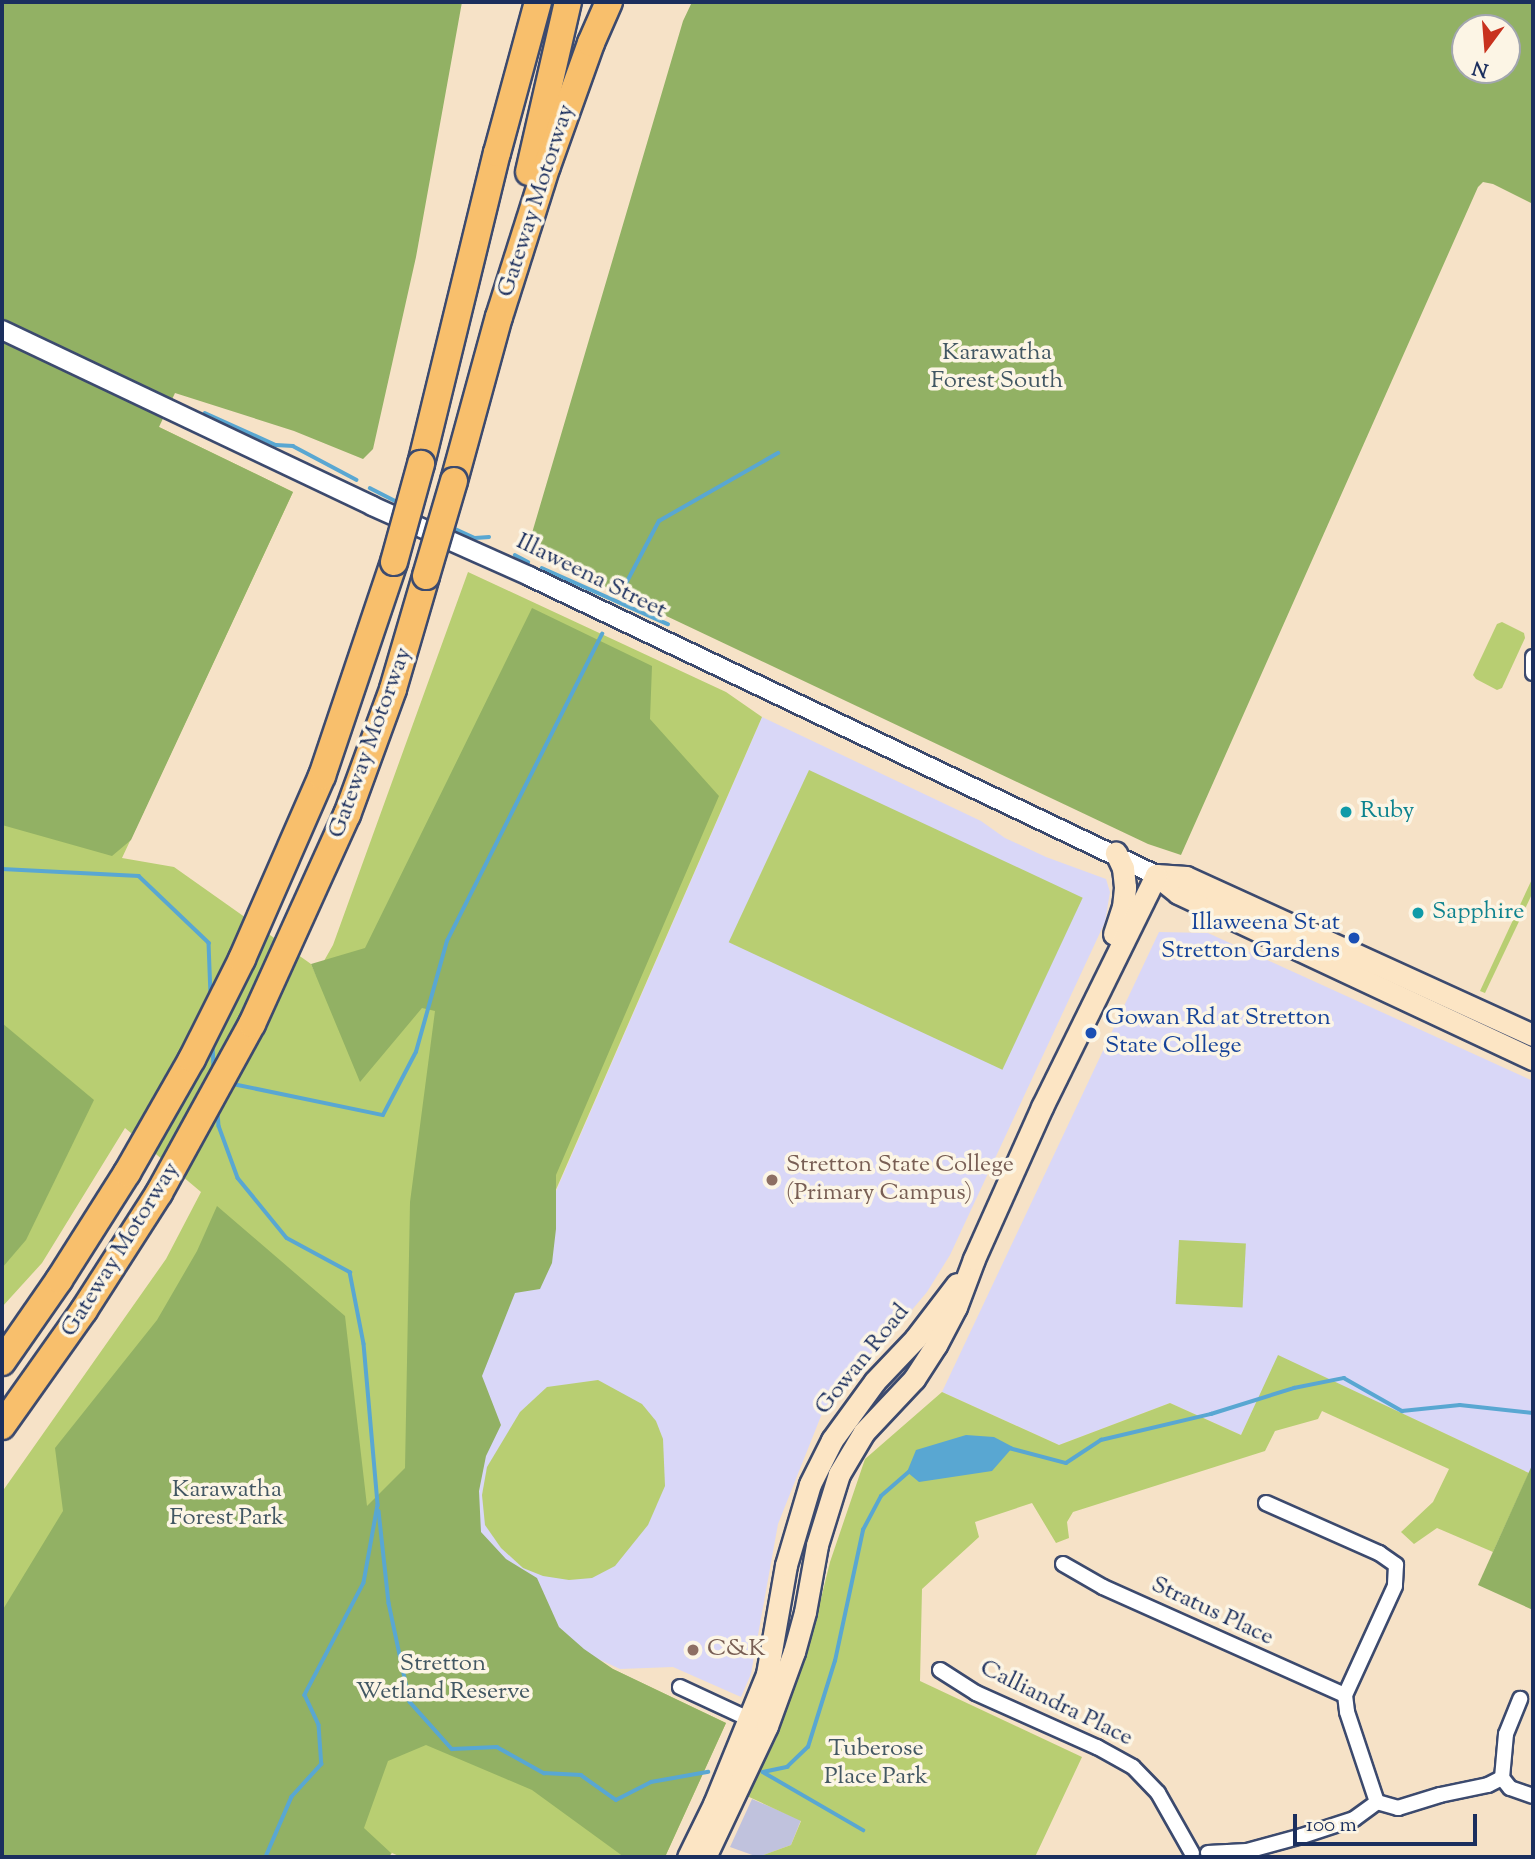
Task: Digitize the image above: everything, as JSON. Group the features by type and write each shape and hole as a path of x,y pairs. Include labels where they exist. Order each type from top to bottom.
{"highway":[{"path":"497,153 499,121 525,2"},
{"name":"Gateway Motorway","path":"2,1362 60,1280 127,1173 212,1019 269,901 331,751 394,562 421,464 497,153 538,2"},
{"path":"499,317 500,288 568,2"},
{"name":"Gateway Motorway","path":"2,1426 77,1321 159,1193 227,1072 303,917 365,768 426,576 499,317 568,106 609,2"}],"main road":[{"path":"1099,990 1109,948 1123,908 1124,874 1116,853"},
{"name":"Gowan Road","path":"705,1857 767,1726 794,1652 805,1612 817,1545 839,1474 864,1432 914,1379 936,1345 956,1307 974,1259 1099,990 1156,875"},
{"name":"Illaweena Street","path":"1156,875 1186,877 1459,1012 1533,1059"},
{"name":"Illaweena Street","path":"1459,1012 1533,1035"},
{"name":"Gowan Road","path":"688,1857 767,1674 786,1564 810,1484 832,1440 868,1391 915,1339 974,1259"}],"street":[{"name":"Illaweena Street","path":"2,330 1116,853 1156,875"},
{"path":"1533,657 1533,673"},
{"path":"1266,1503 1379,1553 1396,1565 1395,1586 1345,1695 1346,1712 1377,1802"},
{"name":"Stratus Place","path":"1063,1564 1102,1587 1325,1689 1345,1695"},
{"name":"Calliandra Place","path":"940,1670 976,1693 1097,1747 1133,1767 1158,1793 1190,1855"},
{"path":"680,1688 749,1719"},
{"path":"1520,1699 1506,1734 1502,1778 1510,1788 1533,1796"},
{"path":"1377,1802 1398,1808 1440,1795 1488,1786 1502,1778"},
{"path":"1190,1855 1243,1854 1354,1819 1377,1802"}],"shaded area":[{"name":"Stretton State College (Primary Campus)","path":"762,717 981,821 1005,838 1046,857 1106,879 1110,892 1105,922 950,1255 927,1292 890,1336 836,1388 821,1416 778,1524 751,1674 741,1697 673,1667 620,1669 416,1575 420,1504"},
{"path":"1159,932 1208,933 1533,1081 1533,1463 1529,1473 1279,1356 1241,1435 1170,1403 1059,1445 942,1392"},
{"path":"752,1799 801,1820 791,1845 758,1857 730,1847"}],"green space":[{"path":"2,2 462,2 416,257 373,449 363,459 294,431 175,393 159,427 293,492 131,840 112,856 2,825"},
{"name":"Karawatha Forest South","path":"692,2 1533,2 1533,204 1493,184 1483,182 1478,187 1181,855 1148,844 527,550 683,21"},
{"name":"Karawatha Forest Park","path":"2,351 293,492 122,858 174,867 311,964 316,975 333,945 468,572 726,692 762,717 419,1504 416,1575 726,1723 665,1857 401,1857 392,1853 389,1857 2,1857 2,1492 166,1259 201,1192 125,1128 42,1263 2,1307"},
{"name":"Karawatha Forest Park","path":"532,608 652,666 650,719 719,796 556,1175 556,1229 552,1263 540,1289 515,1293 482,1376 501,1425 486,1456 479,1491 481,1532 506,1559 537,1578 559,1627 584,1649 613,1669 726,1723 665,1857 624,1857 532,1790 426,1745 388,1761 364,1828 391,1853 389,1857 2,1857 2,1611 63,1511 55,1448 157,1320 197,1251 217,1206 345,1316 367,1506 405,1468 410,1202 435,1011 422,1008 360,1082 311,964 365,948"},
{"path":"1502,622 1524,633 1525,638 1502,688 1497,690 1473,675 1497,624"},
{"path":"809,770 1083,898 1002,1070 729,942"},
{"path":"1533,877 1533,892 1485,993 1480,991"},
{"path":"2,1023 94,1100 26,1240 2,1268"},
{"path":"1179,1240 1246,1244 1243,1307 1176,1304"},
{"name":"Tuberose Place Park","path":"1278,1355 1529,1473 1493,1552 1437,1528 1414,1544 1401,1532 1433,1502 1449,1469 1322,1411 1318,1419 1275,1431 1265,1451 1073,1512 1067,1522 1069,1538 1056,1543 1032,1503 975,1522 979,1537 922,1589 920,1681 1082,1757 1035,1857 758,1857 791,1845 801,1821 747,1796 776,1739 809,1647 830,1562 865,1459 942,1392 1059,1445 1170,1403 1241,1435"},
{"path":"598,1380 642,1404 656,1421 663,1439 665,1486 648,1525 615,1566 592,1578 569,1580 543,1576 523,1568 501,1548 485,1525 482,1495 487,1467 520,1412 547,1387"},
{"path":"1533,1463 1533,1610 1478,1585"}],"water":[{"path":"966,1435 994,1437 1013,1447 992,1471 919,1482 907,1472 916,1450"}],"waterway":[{"path":"205,413 276,445 293,446 357,480"},
{"path":"621,593 659,521 778,453"},
{"path":"370,488 399,503"},
{"path":"451,527 475,538 489,537"},
{"path":"515,555 528,562"},
{"path":"542,568 668,624"},
{"path":"233,1084 383,1115 416,1052 447,941 602,634"},
{"path":"2,869 139,876 209,943 211,996"},
{"path":"213,1042 214,1069"},
{"path":"218,1112 219,1126 238,1178 287,1238 350,1272 364,1344 378,1505 364,1583 305,1695 319,1725 322,1764 292,1797 266,1857"},
{"path":"1009,1448 1066,1463 1101,1440 1211,1414 1294,1388 1344,1378 1402,1411 1460,1405 1533,1413"},
{"path":"763,1772 787,1767 808,1747 835,1661 863,1530 881,1496 910,1471"},
{"path":"379,1511 389,1603 410,1702 452,1749 497,1747 544,1773 581,1775 616,1800 651,1782 708,1772"},
{"path":"763,1772 863,1830"}],"place":[{"name":"Ruby","path":"1346,812"},
{"name":"Sapphire","path":"1418,913"},
{"name":"Illaweena St at Stretton Gardens","path":"1354,938"},
{"name":"Gowan Rd at Stretton State College","path":"1091,1033"},
{"name":"Stretton State College (Primary Campus)","path":"772,1180"},
{"name":"C&K","path":"693,1650"}],"park label":[{"name":"Stretton Wetland Reserve","path":"443,1679"}]}
